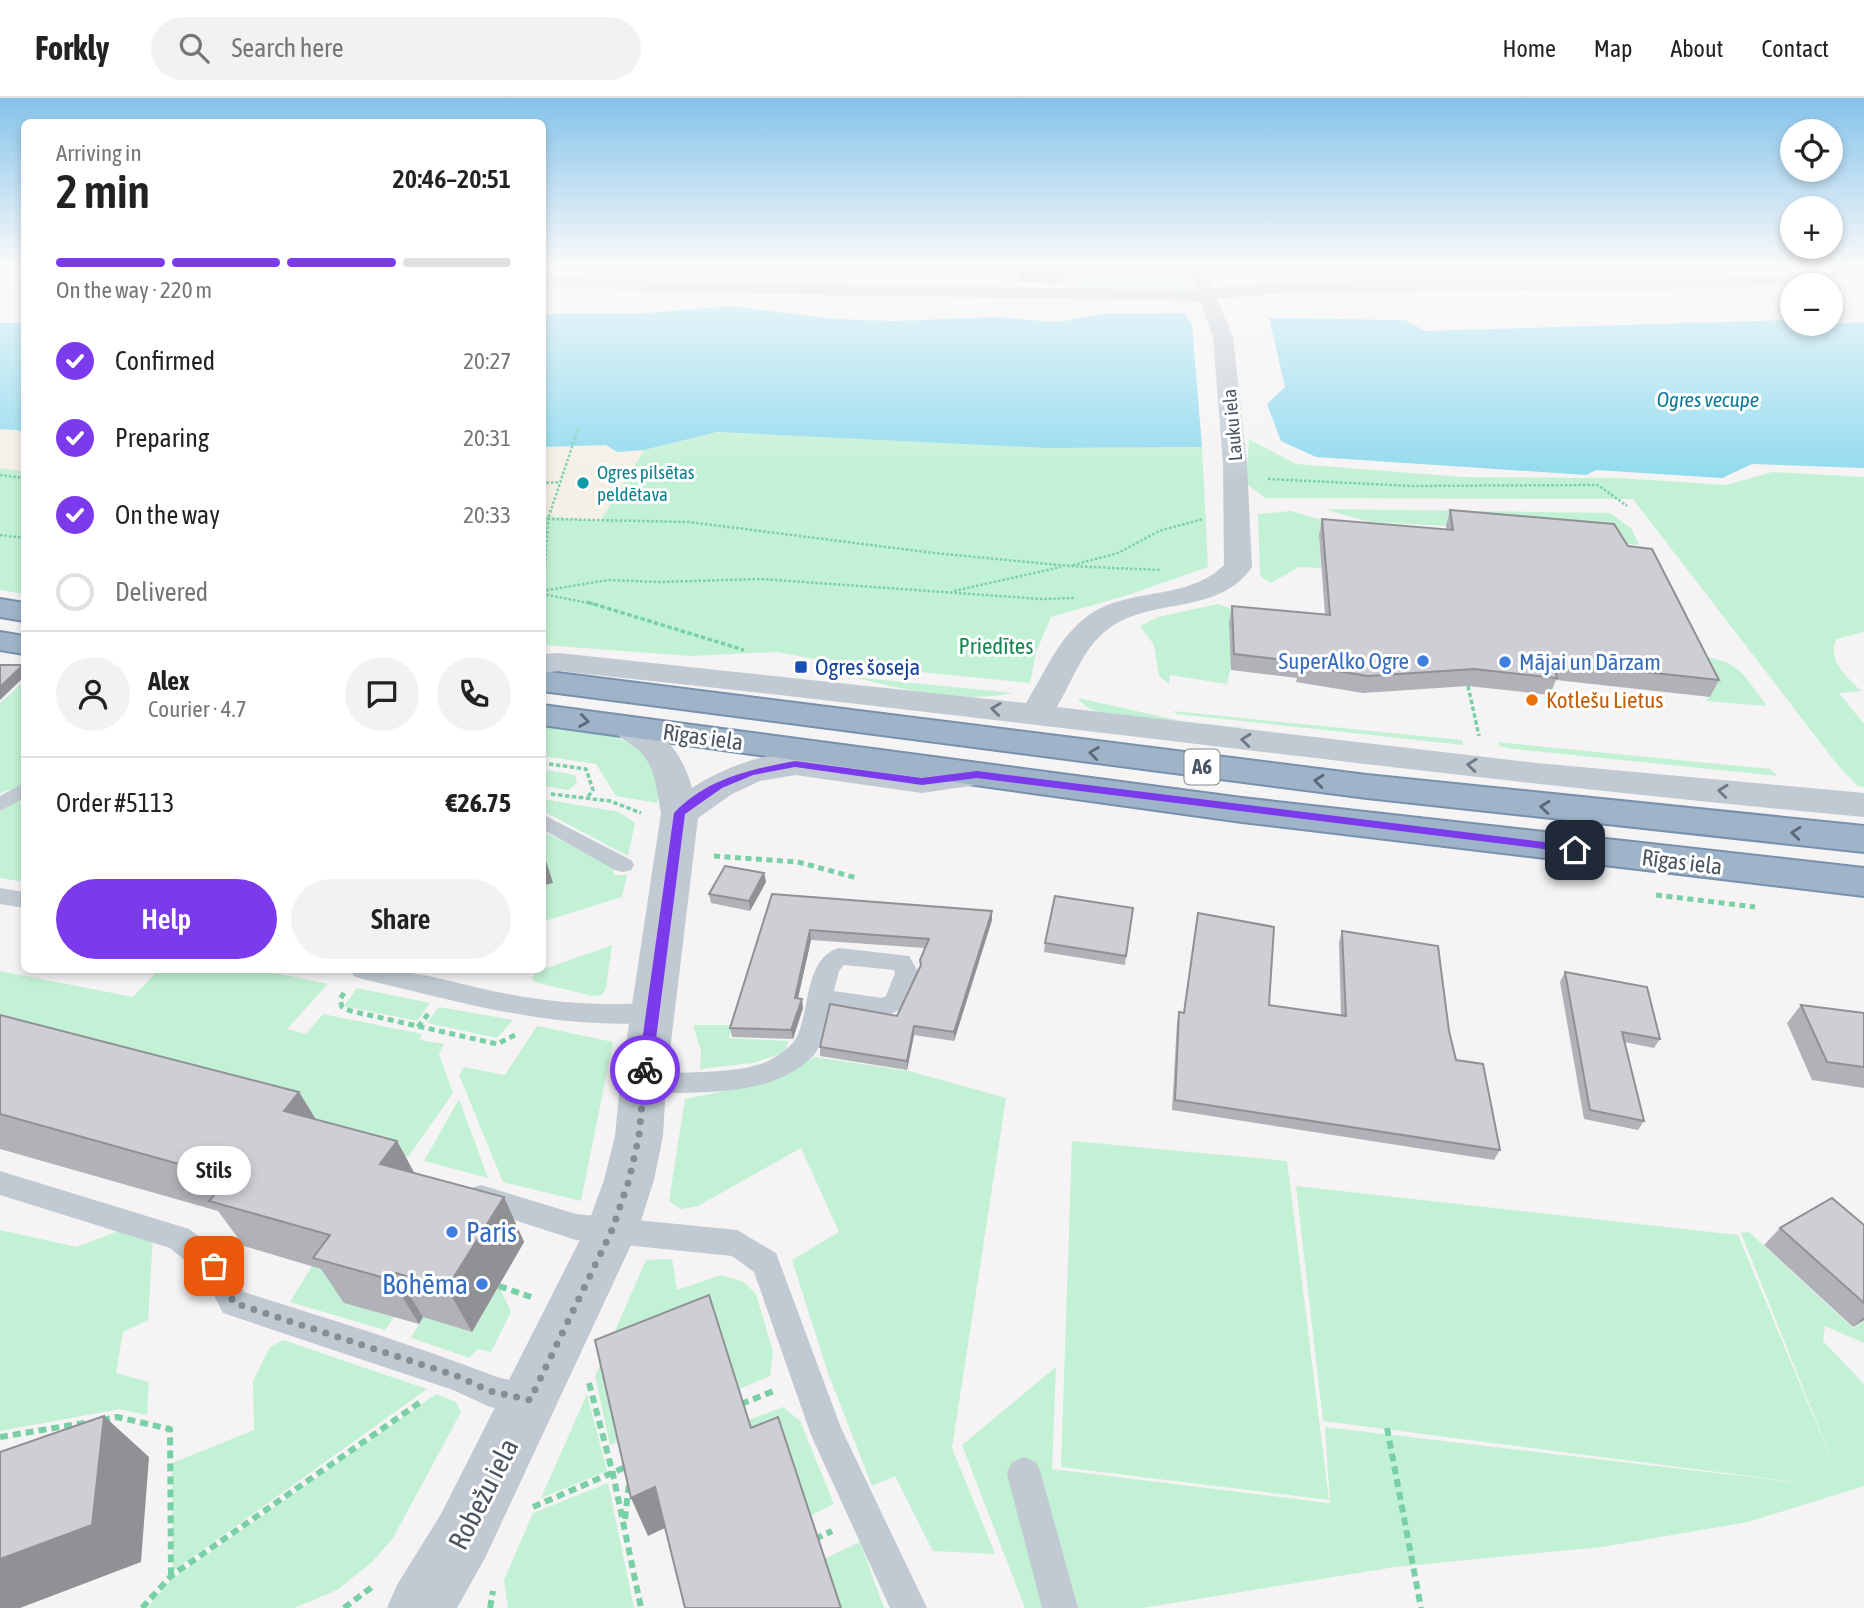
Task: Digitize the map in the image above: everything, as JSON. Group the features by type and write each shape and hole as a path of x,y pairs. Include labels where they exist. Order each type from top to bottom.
{"highway":[{"path":"0,608 21,612"},
{"path":"0,641 21,644"},
{"name":"Rīgas iela","path":"546,682 1247,773 1679,822 1864,839"},
{"name":"Rīgas iela","path":"546,716 1292,816 1864,881"}],"street":[{"name":"Lauku iela","path":"1216,585 1230,578 1238,567 1238,507 1223,337"},
{"path":"1036,713 1081,638 1102,620 1134,606 1189,595 1216,585"},
{"path":"546,664 559,662 694,675 1036,713 1218,737 1864,805"},
{"path":"626,726 657,748 670,772 661,813"},
{"path":"661,813 751,772 795,764 922,782 977,775"},
{"name":"Robežu iela","path":"420,1608 463,1536 530,1400 612,1230 629,1180 639,1136 653,1012 661,813"}],"lane":[{"path":"0,805 21,791"},
{"path":"546,822 623,865"},
{"path":"0,896 21,900"},
{"path":"376,973 539,1007 619,1016 653,1012"},
{"path":"643,1084 748,1077 778,1068 806,1047 821,998"},
{"path":"0,1183 179,1238 214,1266 234,1303 457,1376 490,1391 530,1400"},
{"path":"452,1189 576,1227 737,1243 766,1263 827,1435 909,1608"},
{"path":"1024,1474 1060,1608"}],"path":[{"path":"546,553 548,519 578,429"},
{"path":"0,475 21,478"},
{"path":"1267,479 1425,487 1598,485 1627,506"},
{"path":"546,483 561,482"},
{"path":"950,592 1118,553 1159,531 1238,507"},
{"path":"548,519 702,523 934,553 1069,566 1169,570 1202,578 1216,585"},
{"path":"0,535 21,538"},
{"path":"546,591 608,580 661,582 761,579 1041,599 1109,596 1134,606"},
{"path":"546,593 591,603 747,651"},
{"path":"1468,686 1481,741"},
{"path":"546,764 586,769 593,790 587,798"},
{"path":"546,793 587,798 661,813"},
{"path":"703,856 798,862 857,878"},
{"path":"347,989 340,999 342,1007 351,1011 497,1044 516,1037 539,1007"},
{"path":"499,1286 545,1302"},
{"path":"587,1375 613,1474 641,1608"},
{"path":"142,1608 171,1576 457,1376"},
{"path":"0,1437 117,1417 170,1429 171,1576"},
{"path":"1387,1429 1421,1608"},
{"path":"529,1508 632,1464 624,1526"}],"green space":[{"name":"Priedītes","path":"717,432 1046,448 1202,447 1208,567 1125,596 1051,617 1036,652 1030,683 841,664 777,652 691,656 546,645 546,515 600,521 644,450"},
{"path":"1249,439 1296,464 1463,477 1617,478 1726,485 1772,472 1864,477 1864,632 1836,639 1834,655 1840,668 1861,691 1839,693 1864,724 1864,787 1858,786 1840,768 1633,499 1265,498 1246,483"},
{"path":"0,468 21,471 21,594 0,590"},
{"path":"1324,509 1610,513 1631,528 1639,545 1446,526 1370,522"},
{"path":"1291,511 1387,540 1319,535 1321,568 1299,567 1271,583 1260,576 1258,514"},
{"path":"1218,604 1243,613 1227,684 1170,675 1169,684 1159,676 1154,645 1140,626 1158,617"},
{"path":"1688,653 1728,663 1742,673 1767,706 1705,701 1710,697"},
{"path":"853,677 1013,693 952,696 913,691"},
{"path":"21,684 21,786 0,793 0,703"},
{"path":"1078,698 1181,721 1245,728 1130,721 1089,708"},
{"path":"1173,711 1462,740 1463,745 1177,714"},
{"path":"546,726 610,736 641,749 652,761 659,776 657,803 616,796 596,764 546,756"},
{"path":"1497,742 1770,769 1778,776 1515,749 1501,747"},
{"path":"546,770 575,775 577,783 568,790 546,786"},
{"path":"21,794 21,882 0,878 0,812"},
{"path":"546,800 619,812 635,823 628,856 546,813"},
{"path":"546,833 613,867 614,875 627,875 622,897 546,921"},
{"path":"612,945 606,988 602,995 593,996 534,982 532,978 535,973 546,973 546,968"},
{"path":"0,971 133,997 155,973 275,973 328,984 287,1029 306,1034 323,1014 422,1034 419,1040 444,1044 439,1054 453,1093 408,1157 331,1140 0,1051"},
{"path":"357,988 430,1003 417,1021 344,1006"},
{"path":"439,1007 513,1020 497,1038 427,1023"},
{"path":"693,1025 732,1025 729,1038 788,1041 785,1052 753,1063 700,1069 701,1051"},
{"path":"537,1026 613,1042 581,1201 503,1182 459,1075 464,1067 505,1075"},
{"path":"814,1057 909,1071 1006,1098 952,1448 995,1554 933,1551 895,1476 872,1486 828,1373 792,1260 839,1232 801,1148 698,1206 681,1209 669,1201 685,1099 765,1083"},
{"path":"459,1099 488,1178 424,1161"},
{"path":"1072,1141 1287,1161 1329,1500 1061,1467"},
{"path":"1296,1186 1738,1235 1839,1478 1741,1233 1749,1232 1853,1328 1864,1321 1864,1343 1825,1326 1823,1341 1864,1384 1864,1486 1748,1522 1602,1547 1395,1567 1142,1608 1025,1608 962,1445 1056,1367 1052,1469 1330,1503 1325,1427 1843,1488 1323,1421"},
{"path":"0,1230 77,1247 121,1230 153,1238 148,1320 123,1332 116,1373 149,1382 147,1415 120,1409 0,1431"},
{"path":"672,1259 677,1290 721,1275 744,1282 756,1294 773,1352 770,1376 610,1445 595,1376 646,1260"},
{"path":"312,1266 360,1280 345,1303 394,1317 385,1330 290,1302"},
{"path":"499,1286 511,1312 491,1352 477,1349 470,1358 411,1338 423,1317 472,1332"},
{"path":"283,1340 427,1389 173,1571 172,1463 254,1430 253,1381 270,1347"},
{"path":"436,1394 456,1402 461,1412 393,1538 372,1562 337,1590 294,1608 147,1608 171,1580"},
{"path":"587,1394 607,1471 541,1498"},
{"path":"783,1407 800,1421 834,1504 806,1518 761,1469 746,1421"},
{"path":"608,1483 634,1608 508,1608 504,1580 533,1513"},
{"path":"860,1542 884,1608 836,1608 820,1561"}],"sand":[{"path":"0,429 21,431 21,471 0,468"},
{"name":"Ogres pilsētas peldētava","path":"606,445 617,452 644,450 600,521 546,515 546,447"}],"water":[{"path":"0,337 21,337 21,431 0,429"},
{"path":"546,337 1193,337 1202,447 1046,448 717,432 644,450 617,452 606,445 546,447"},
{"name":"Ogres vecupe","path":"1274,337 1864,337 1864,468 1752,464 1722,478 1596,470 1586,475 1316,457 1281,441 1267,404 1285,387"}],"building":[{"path":"1450,510 1614,524 1628,546 1652,549 1719,680 1553,662 1557,678 1474,669 1368,676 1300,665 1301,662 1234,654 1232,606 1330,615 1322,519 1453,530"},
{"path":"0,665 21,665 21,667 0,687"},
{"path":"725,866 764,873 749,901 709,894"},
{"path":"772,894 992,911 954,1032 914,1026 907,1061 820,1047 830,1004 897,1016 921,965 920,960 929,939 810,930 795,998 802,999 791,1030 730,1028"},
{"path":"1055,896 1133,908 1126,956 1045,943"},
{"path":"1198,913 1274,927 1269,1005 1346,1016 1342,931 1438,946 1449,1031 1456,1060 1483,1064 1500,1150 1175,1100 1179,1012 1184,1013"},
{"path":"1565,972 1647,987 1660,1039 1622,1032 1644,1121 1590,1110"},
{"path":"1801,1005 1864,1013 1864,1067 1827,1062"},
{"path":"0,1015 299,1092 284,1111 397,1141 380,1164 504,1197 447,1288 396,1273 392,1280 313,1258 330,1235 209,1201 229,1178 0,1114"},
{"path":"1832,1198 1864,1225 1864,1303 1780,1228"},
{"path":"709,1295 751,1428 778,1417 841,1608 685,1608 655,1487 631,1498 595,1340"},
{"path":"104,1416 92,1525 0,1559 0,1452"}],"way so far":[{"path":"214,1266 234,1303 457,1376 490,1391 530,1400 612,1230 629,1180 639,1136 645,1070"}],"place":[{"name":"Ogres pilsētas peldētava","path":"583,483"},
{"name":"SuperAlko Ogre","path":"1423,661"},
{"name":"Mājai un Dārzam","path":"1505,662"},
{"name":"Ogres šoseja","path":"801,667"},
{"name":"Kotlešu Lietus","path":"1532,700"},
{"name":"Paris","path":"452,1232"},
{"name":"Stils","path":"214,1266"},
{"name":"Bohēma","path":"482,1284"}],"route":[{"path":"645,1070 680,813 719,786 751,772 795,764 922,782 977,775 1575,850"}]}
